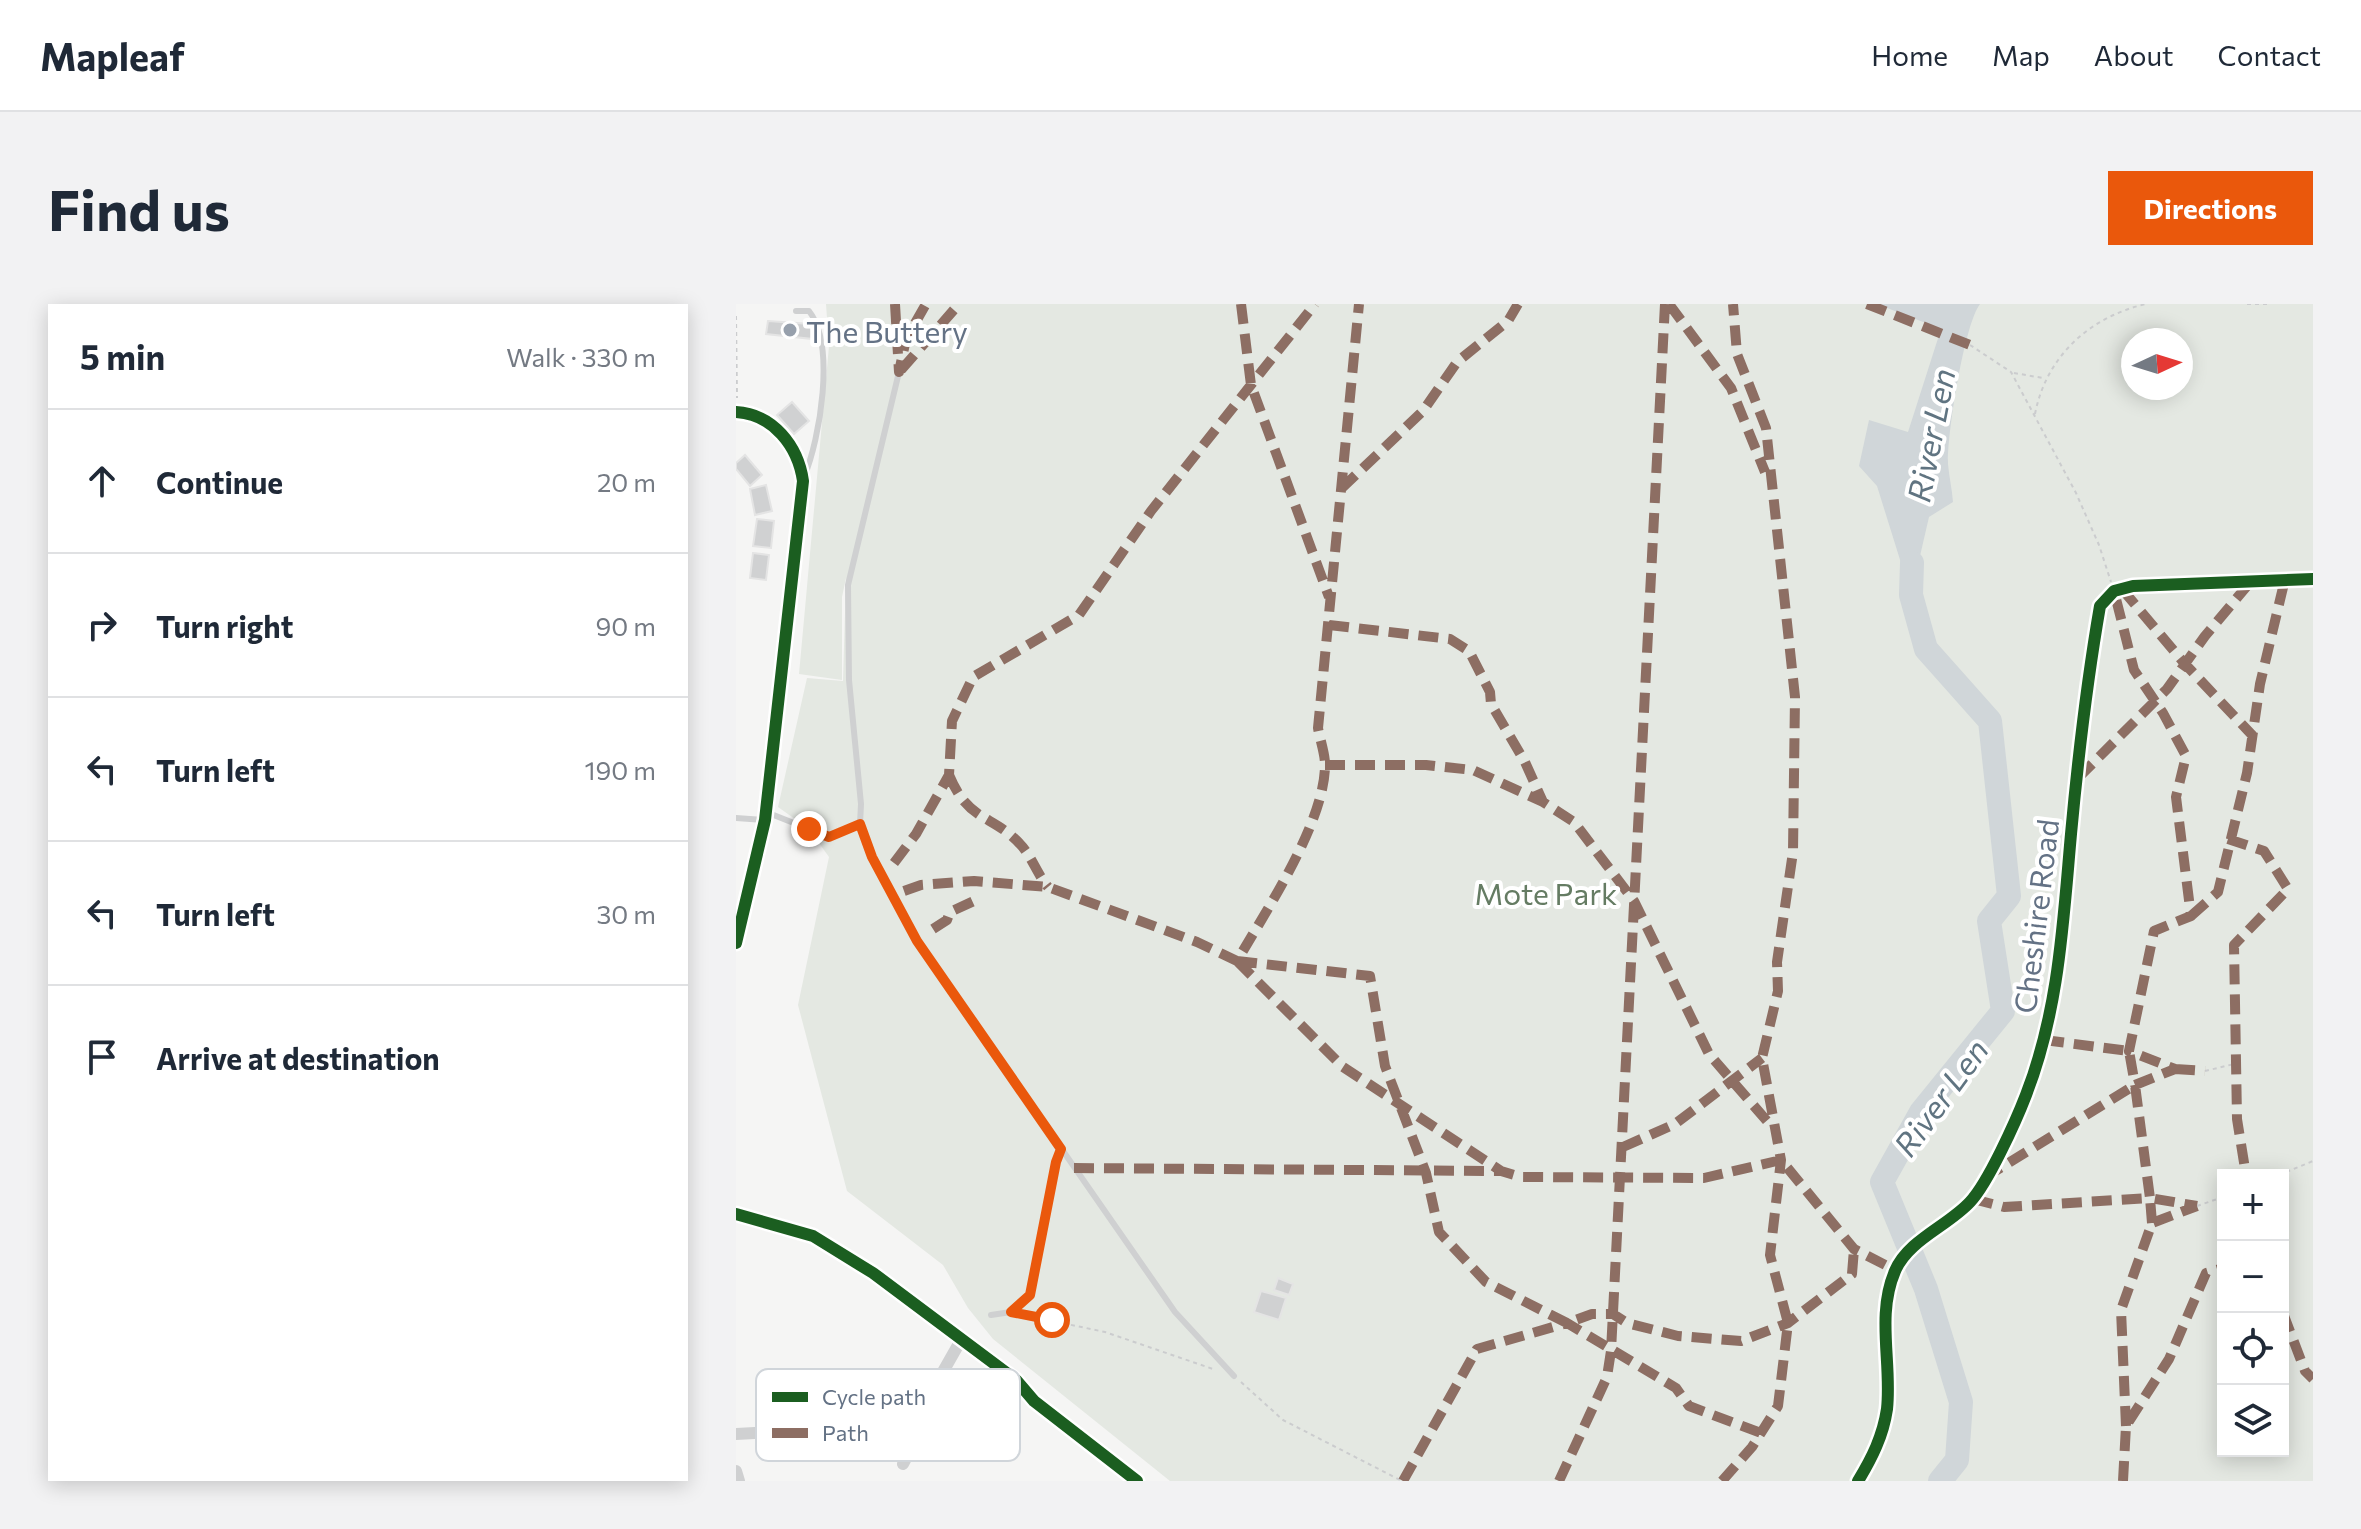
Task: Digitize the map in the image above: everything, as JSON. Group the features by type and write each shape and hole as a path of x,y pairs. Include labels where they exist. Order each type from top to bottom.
{"street":[{"path":"736,412 761,418 776,428 791,445 800,463 803,481 766,816 736,943"},
{"path":"736,1214 813,1236 873,1273 1001,1369"},
{"path":"945,1369 961,1340"},
{"path":"1020,1385 1034,1401 1137,1481"},
{"path":"736,1434 756,1433"},
{"path":"736,1471 739,1481"}],"lane":[{"path":"796,311 809,311 817,322 824,353 818,419 810,463 803,481"},
{"path":"899,372 848,585 846,628 861,804 860,824 872,857 917,941 1175,1312 1234,1376"},
{"path":"2114,591 2186,581 2313,579"},
{"name":"Cheshire Road","path":"1858,1481 1876,1451 1887,1407 1884,1353 1888,1299 1895,1270 1908,1251 1973,1199 2026,1095 2049,1023 2063,949 2073,818 2096,630 2100,606 2114,591"},
{"path":"736,818 766,816 829,837 860,824"},
{"path":"991,1315 1011,1312 1030,1295 1061,1149"}],"path":[{"path":"2035,416 2044,378 2087,328 2122,309 2146,304"},
{"path":"2247,304 2269,304"},
{"path":"736,317 736,412"},
{"path":"1970,345 2011,372 2044,378"},
{"path":"2011,372 2099,545 2114,591"},
{"path":"2205,1071 2234,1064"},
{"path":"2289,1171 2313,1161"},
{"path":"2197,1206 2217,1199"},
{"path":"1011,1312 1105,1332 1234,1376 1283,1420 1402,1481"}],"green space":[{"name":"Mote Park","path":"826,304 2313,304 2313,1481 1170,1481 993,1339 968,1308 943,1265 847,1191 798,1005 829,857 809,829 778,807 807,678 843,681 846,578 842,597 842,680 799,674 829,346"}],"water":[{"path":"1877,304 1980,304 1968,334 1953,406 1948,464 1953,502 1929,517 1911,595 1877,486 1859,466 1869,420 1908,432 1941,329"}],"building":[{"name":"The Buttery","path":"768,321 811,324 813,339 766,334"},
{"path":"792,402 809,421 794,434 777,415"},
{"path":"745,455 762,475 750,486 736,469 736,463"},
{"path":"766,485 772,511 755,515 750,489"},
{"path":"757,519 774,521 771,548 753,546"},
{"path":"753,553 769,555 766,580 750,578"},
{"path":"1278,1278 1293,1284 1289,1295 1274,1290"},
{"path":"1261,1291 1286,1298 1279,1320 1254,1312"}],"waterway":[{"name":"River Len","path":"1912,563 1911,595 1926,649 1990,721 2009,896 1989,921 2003,1011 1921,1112 1882,1182 1926,1289 1961,1402 1957,1460 1940,1481"}],"marked path":[{"path":"895,304 899,372 906,339 926,304"},
{"path":"901,370 959,304"},
{"path":"1241,304 1251,385 1329,597"},
{"path":"894,863 916,834 949,775 952,721 973,677 1079,615 1151,511 1315,304"},
{"path":"904,891 921,885 974,881 1048,887 1197,942 1237,961 1292,866 1305,839 1322,788 1325,760 1318,728 1359,304"},
{"path":"1341,489 1423,411 1457,362 1508,321 1518,304"},
{"path":"1559,1481 1607,1377 1611,1351 1665,304"},
{"path":"1669,304 1731,388 1765,472"},
{"path":"1722,1481 1752,1447 1778,1406 1788,1323 1770,1255 1781,1160 1762,1058 1778,991 1777,962 1793,852 1795,697 1766,428 1737,354 1733,304"},
{"path":"1867,304 1970,345"},
{"path":"2191,916 2218,892 2247,773 2260,684 2285,579"},
{"path":"2078,778 2167,689 2205,636 2252,580"},
{"path":"2122,589 2185,664 2253,736"},
{"path":"2044,1040 2129,1051 2135,1085 2175,1069 2129,1051 2154,931 2191,916 2176,797 2186,756 2163,713 2134,670 2114,591"},
{"path":"1329,625 1450,639 1469,651 1490,692 1491,704 1525,762 1543,802"},
{"path":"1325,765 1426,765 1473,770 1543,802 1574,822 1634,901 1709,1054 1773,1128"},
{"path":"949,775 964,802 1020,844 1048,887"},
{"path":"2228,839 2264,851 2288,889 2234,945 2237,1119 2245,1169"},
{"path":"933,929 947,920 950,912 976,900"},
{"path":"1237,961 1370,976 1385,1066 1426,1173 1439,1232 1486,1282 1567,1323 1592,1314 1613,1314 1627,1323 1678,1336 1741,1341 1788,1323 1852,1274 1854,1249"},
{"path":"1237,961 1343,1067 1501,1171"},
{"path":"1623,1147 1675,1124 1762,1058"},
{"path":"2175,1069 2205,1071"},
{"path":"1973,1199 2004,1207 2150,1198 2135,1085 1992,1173"},
{"path":"1074,1168 1501,1171 1521,1177 1704,1178 1781,1160 1854,1249 1895,1270"},
{"path":"2152,1223 2150,1198 2197,1206"},
{"path":"2126,1426 2121,1310 2152,1223 2197,1206"},
{"path":"2123,1481 2126,1426 2169,1359 2206,1273 2217,1270"},
{"path":"1403,1481 1477,1349 1567,1323 1676,1388 1689,1406 1761,1433"},
{"path":"2289,1329 2305,1371 2313,1379"}],"cycle path":[{"path":"736,412 761,419 782,434 796,456 803,481 765,820 736,943"},
{"path":"1858,1481 1876,1446 1887,1409 1885,1322 1889,1288 1895,1271 1909,1251 1961,1211 1977,1193 2009,1135 2026,1095 2046,1031 2058,966 2080,748 2100,606 2114,591 2133,586 2313,579"},
{"path":"736,1214 813,1236 873,1273 1001,1369"},
{"path":"1020,1385 1034,1401 1137,1481"}],"place":[{"name":"The Buttery","path":"790,330"}],"route":[{"path":"809,829 829,837 860,824 872,857 917,941 1061,1149 1030,1295 1011,1312 1052,1320"}]}
